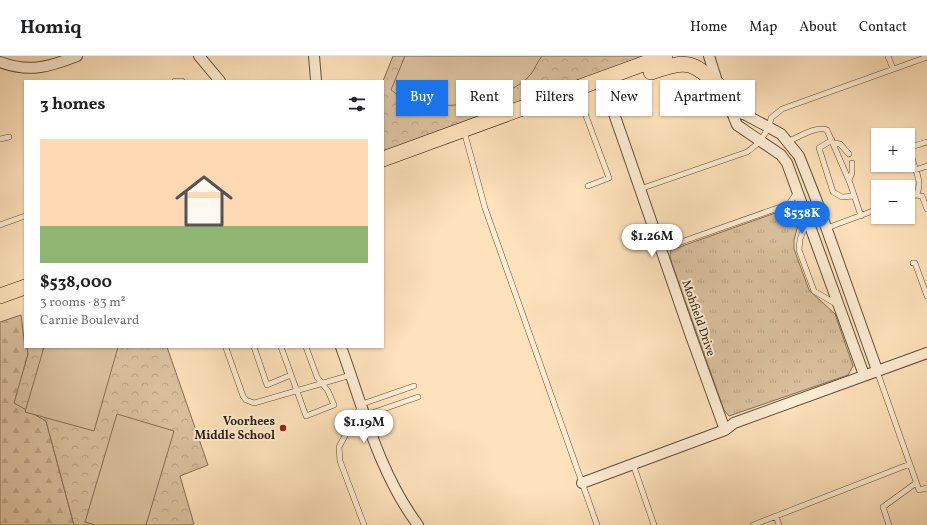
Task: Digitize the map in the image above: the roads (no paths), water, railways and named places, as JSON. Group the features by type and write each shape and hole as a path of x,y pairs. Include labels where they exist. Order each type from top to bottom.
{"main road":[{"path":"588,84 665,56"},
{"path":"618,73 647,73 678,63 687,64 705,73 713,80"},
{"path":"384,159 521,109"},
{"path":"0,296 24,287"}],"street":[{"path":"0,62 26,68 50,66 77,56"},
{"path":"200,56 219,80"},
{"path":"314,56 316,80"},
{"path":"708,56 716,80"},
{"name":"Mohfield Drive","path":"602,79 660,249 725,430"},
{"path":"733,116 737,126 781,155 787,162 841,306 864,375"},
{"path":"745,116 770,127 781,134 799,156 827,228 877,370"},
{"path":"813,233 827,228"},
{"path":"841,306 853,303"},
{"path":"341,348 389,477 418,525"},
{"path":"582,483 725,430 734,423 927,353"}],"lane":[{"path":"888,56 893,69"},
{"path":"640,190 748,152 770,127 771,118 782,109 927,57"},
{"path":"586,116 609,178 588,186"},
{"path":"787,142 824,129 830,133 849,180 861,216"},
{"path":"464,130 485,208 597,525"},
{"path":"0,139 9,137"},
{"path":"849,154 840,144 833,142 819,148 833,192 842,197 854,196"},
{"path":"915,146 927,142"},
{"path":"849,180 852,173 852,163"},
{"path":"927,166 915,170 920,186 916,195 922,196 927,209"},
{"path":"660,249 789,204 798,189"},
{"path":"827,228 871,212"},
{"path":"0,225 24,216"},
{"path":"808,218 800,239 799,250 814,291 824,298 841,306"},
{"path":"913,263 918,270 927,296"},
{"path":"226,348 243,396 250,402 259,403 351,375"},
{"path":"254,348 267,385 291,375"},
{"path":"281,348 306,416 334,406 328,391 318,377 306,348"},
{"path":"877,370 916,483 919,490 927,488"},
{"path":"364,525 340,461 339,447 362,404 414,386"},
{"path":"366,416 418,397"},
{"path":"633,464 654,525"},
{"path":"752,525 910,464"},
{"path":"889,525 883,507 916,483"},
{"path":"776,516 779,525"}],"place":[{"name":"Voorhees Middle School","path":"283,428"}]}
